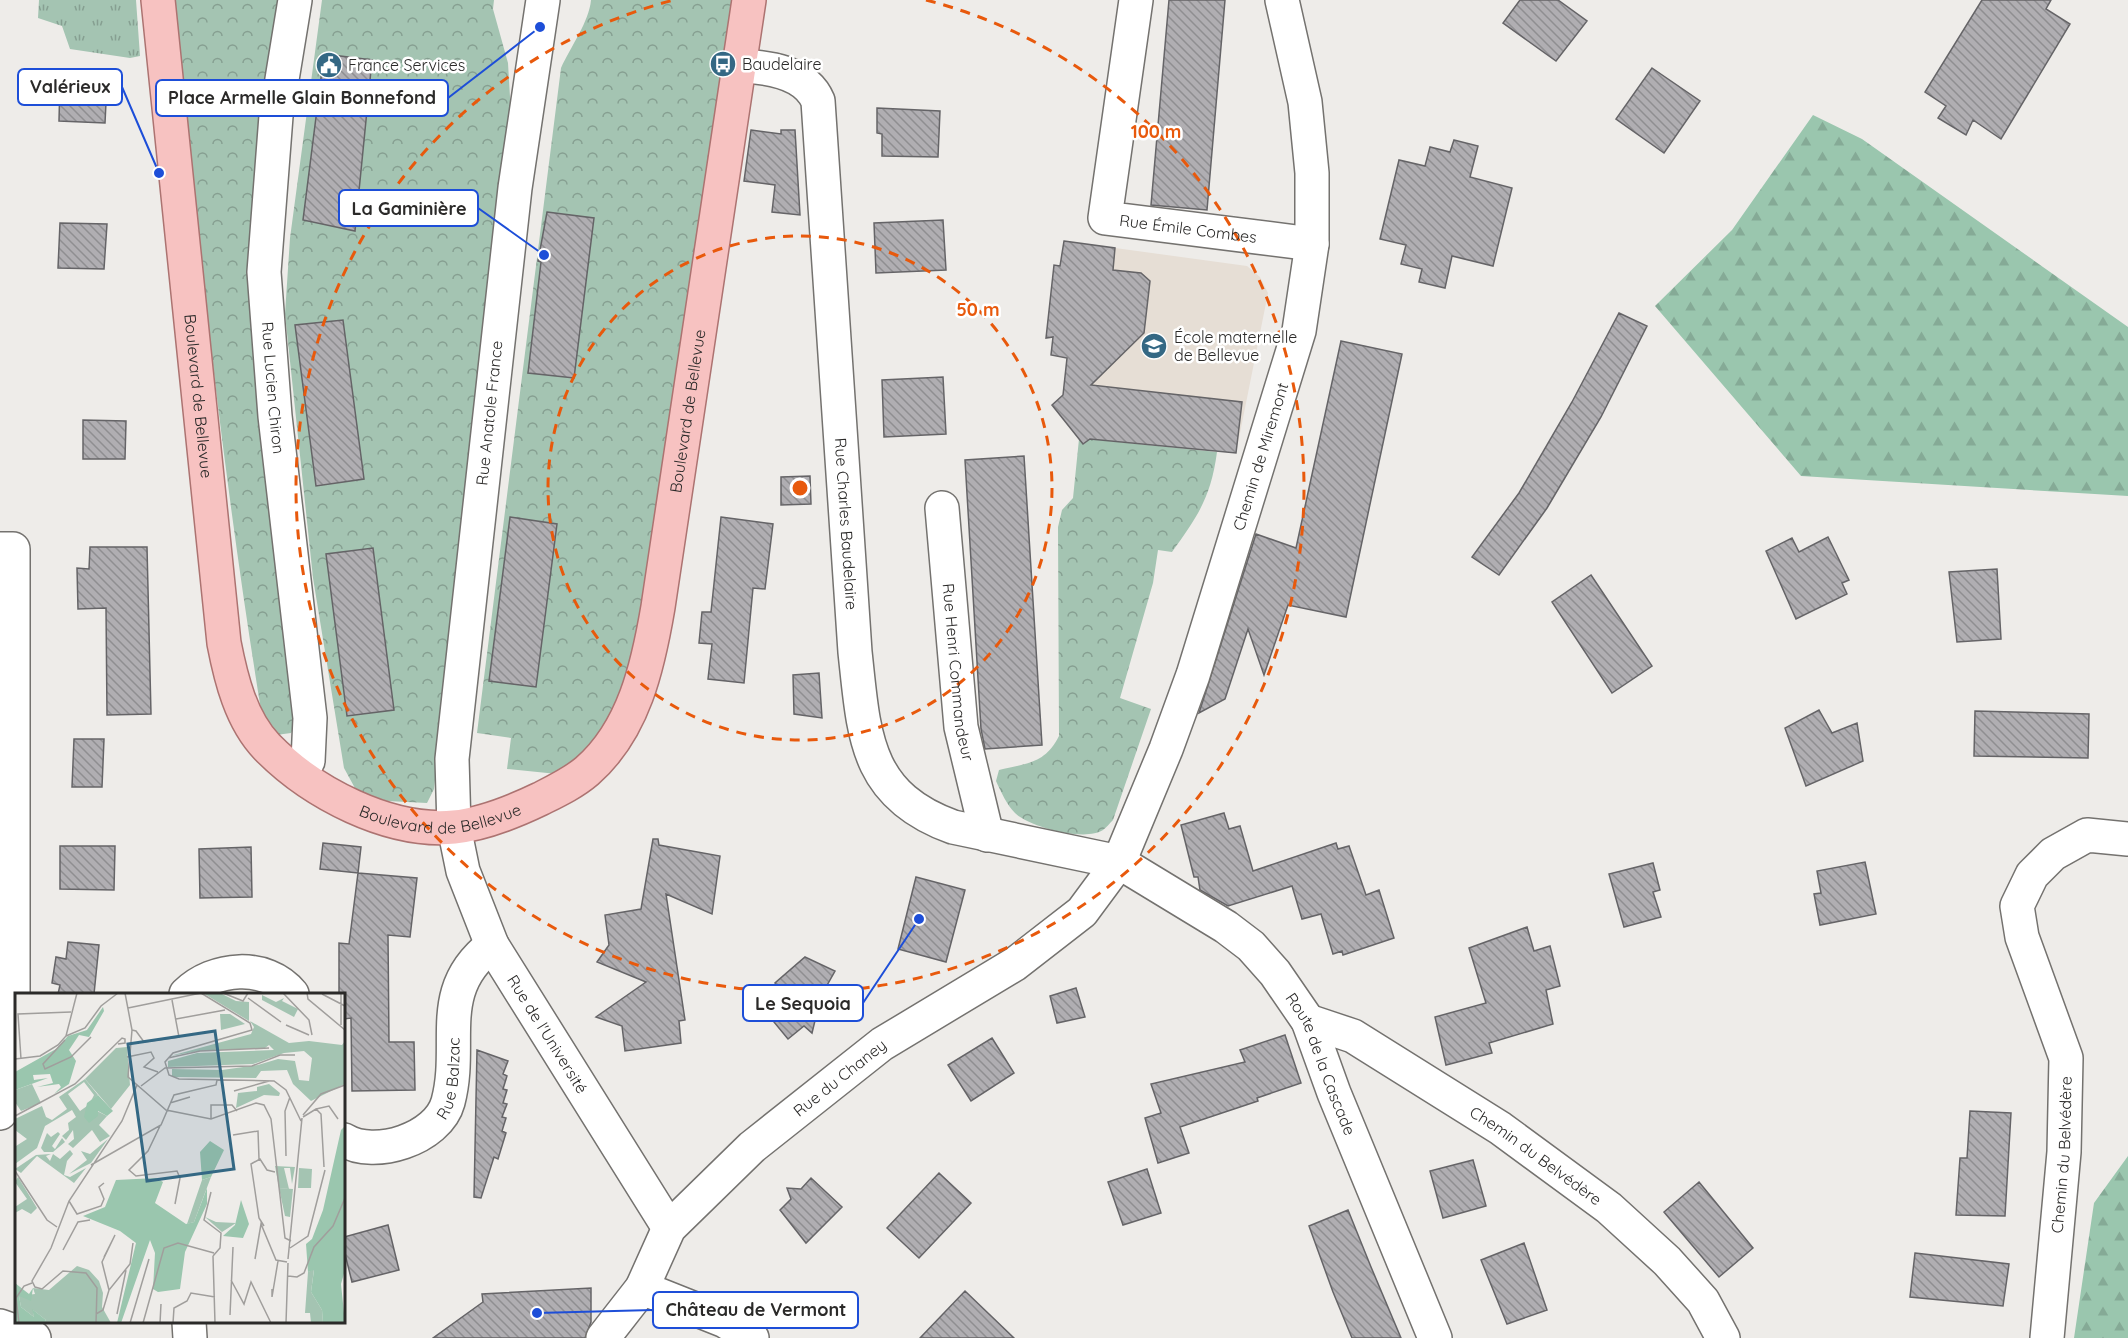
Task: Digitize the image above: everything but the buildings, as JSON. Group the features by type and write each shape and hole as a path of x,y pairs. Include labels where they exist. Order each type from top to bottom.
{"main road":[{"name":"Boulevard de Bellevue","path":"158,0 224,644 231,679 244,712 266,746 327,795 365,813 426,826 454,827 485,821 518,810 563,787 587,771 607,748 629,713 641,685 658,608 749,0"}],"street":[{"name":"Rue Lucien Chiron","path":"295,0 276,116 264,272 275,416 310,718 308,761 300,773"},
{"name":"Rue Anatole France","path":"454,827 452,759 512,212 543,0"},
{"name":"Rue Émile Combes","path":"1136,0 1105,218 1312,244"},
{"name":"Chemin de Miremont","path":"1119,862 1166,749 1193,675 1299,331 1312,244 1312,173 1305,102 1282,0"},
{"name":"Rue Charles Baudelaire","path":"740,66 762,67 801,80 813,91 818,101 855,652 863,724 874,759 888,786 907,805 932,820 987,835 1119,862"},
{"name":"Rue Henri Commandeur","path":"942,508 961,727 987,835"},
{"path":"0,1113 12,1097 13,1074 6,549"},
{"name":"Rue de l'Université","path":"454,827 463,871 492,945 669,1228"},
{"name":"Chemin du Belvédère","path":"2047,1338 2064,1152 2066,1058 2022,937 2017,906 2032,875 2053,854 2087,835 2128,839"},
{"name":"Route de la Cascade","path":"1119,862 1226,927 1251,946 1275,973 1308,1021 1334,1093 1435,1338"},
{"name":"Rue du Chaney","path":"603,1338 642,1288 669,1228 752,1147 882,1044 1014,964 1082,912 1119,862"},
{"name":"Rue Balzac","path":"345,1140 370,1149 388,1146 411,1139 438,1119 448,1103 455,999 465,972 475,959 492,945"},
{"path":"187,993 206,978 245,972 270,977 291,993"},
{"name":"Chemin du Belvédère","path":"1308,1021 1363,1042 1500,1128 1610,1208 1667,1261 1704,1301 1723,1338"},
{"path":"642,1288 725,1322 752,1338"},
{"path":"189,1323 190,1338"},
{"path":"0,1326 34,1338"}],"shaded area":[{"name":"École maternelle de Bellevue","path":"1064,241 1247,266 1260,277 1268,293 1236,453 1110,441 1084,444 1079,439 1052,405 1063,395 1067,358 1051,355 1053,337 1047,328 1054,265 1060,265"}],"green space":[{"path":"39,0 136,0 140,56 130,58 70,49 62,26 38,18"},
{"path":"173,0 284,0 256,233 300,717 291,733 276,735 262,716 223,449"},
{"path":"322,0 494,0 493,9 508,63 511,114 434,789 427,803 387,801 356,790 344,768 313,578 285,314 290,238"},
{"path":"591,0 735,0 642,651 602,742 567,775 507,769 511,738 477,733 561,68 583,25"},
{"path":"1813,115 1862,139 2128,327 2128,496 1801,476 1655,306 1732,230"},
{"path":"1095,434 1110,441 1217,452 1207,494 1189,528 1172,552 1158,550 1153,583 1120,698 1151,709 1113,820 1103,830 1095,833 1071,834 1045,828 1022,818 1009,806 996,781 999,770 1034,761 1048,752 1059,736 1058,527 1062,510 1073,498 1079,439 1084,444"},
{"path":"2128,1156 2128,1338 2074,1338 2094,1203"}],"place":[{"name":"Place Armelle Glain Bonnefond","path":"540,27"},
{"name":"Baudelaire","path":"723,64"},
{"name":"France Services","path":"329,65"},
{"name":"Valérieux","path":"159,173"},
{"name":"La Gaminière","path":"544,255"},
{"name":"École maternelle de Bellevue","path":"1154,346"},
{"name":"Le Sequoia","path":"919,919"},
{"name":"Château de Vermont","path":"537,1313"}]}
